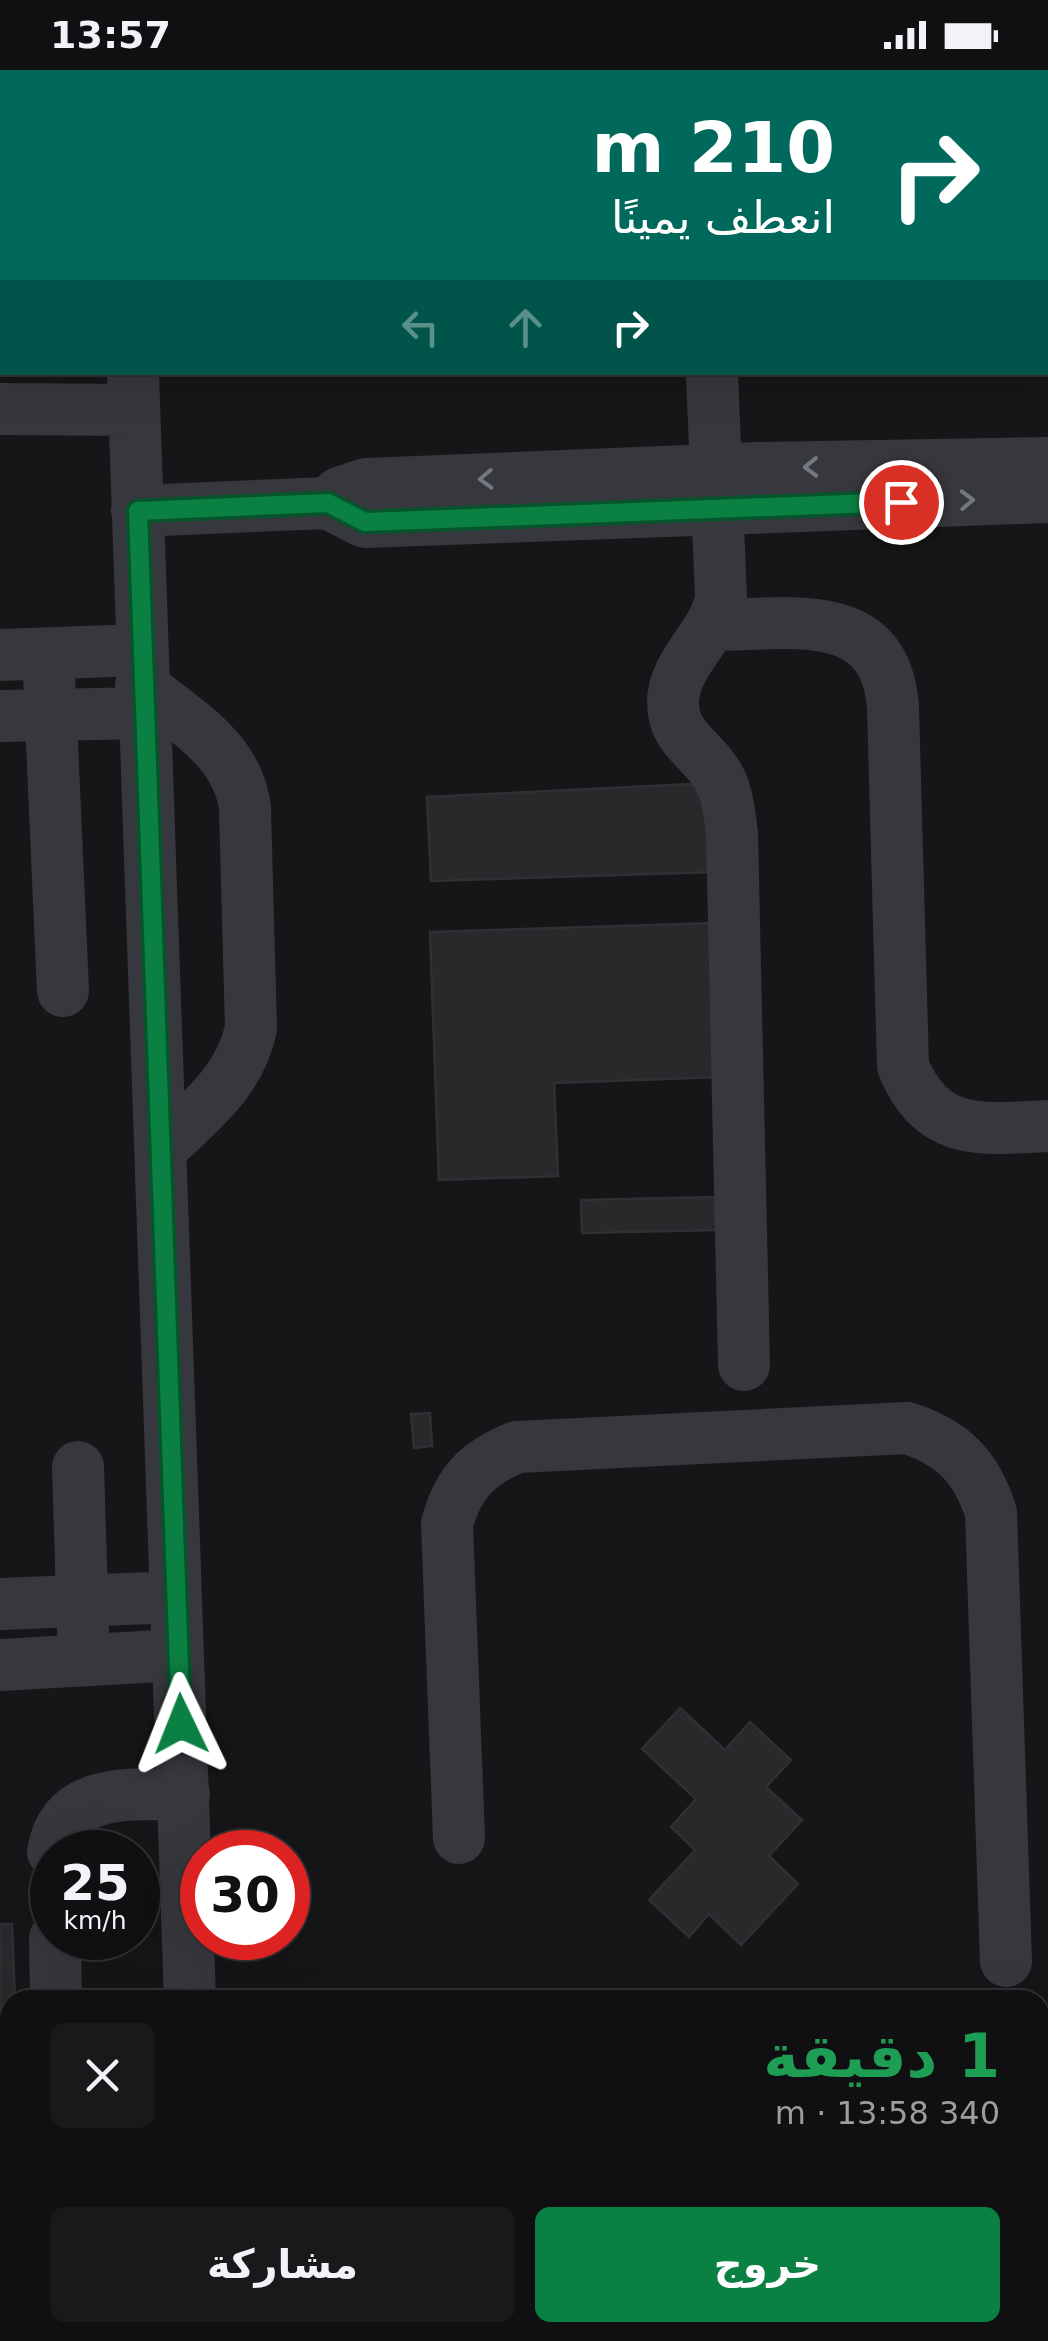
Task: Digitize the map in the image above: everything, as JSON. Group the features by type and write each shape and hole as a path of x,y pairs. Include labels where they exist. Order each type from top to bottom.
{"street":[{"path":"712,375 720,599 713,626 676,681 673,703 687,744 712,766 726,792 732,832 744,1364"},
{"path":"28,397 133,391 190,1990"},
{"path":"138,511 328,503 365,522 1048,463"},
{"path":"716,489 1048,497"},
{"path":"713,626 829,625 870,645 883,663 893,707 904,1066 912,1089 928,1108 948,1121 971,1128 1048,1126"},
{"path":"63,991 25,715 24,655 142,682 221,751 239,778 245,809 251,1028 247,1047 230,1081 161,1149"},
{"path":"25,715 142,682"},
{"path":"458,1838 446,1524 454,1498 469,1474 516,1447 907,1428 952,1449 983,1488 991,1512 1006,1962"},
{"path":"78,1467 84,1660"},
{"path":"0,1604 176,1597"},
{"path":"0,1665 178,1655"},
{"path":"61,1830 64,1820 88,1801 184,1794"},
{"path":"55,1960 56,1990"}],"building":[{"path":"710,783 713,872 431,881 427,797"},
{"path":"714,923 720,1077 554,1083 558,1176 439,1180 430,932"},
{"path":"715,1197 716,1230 582,1233 581,1200"},
{"path":"430,1413 432,1446 414,1448 411,1414"},
{"path":"680,1708 725,1750 750,1722 791,1760 766,1787 802,1820 769,1856 798,1884 741,1945 709,1914 689,1937 649,1900 695,1850 671,1827 696,1799 642,1749"},
{"path":"0,1924 12,1924 15,1990 0,1990"}],"route":[{"path":"181,1724 141,685 138,511 328,503 365,522 901,502"}]}
